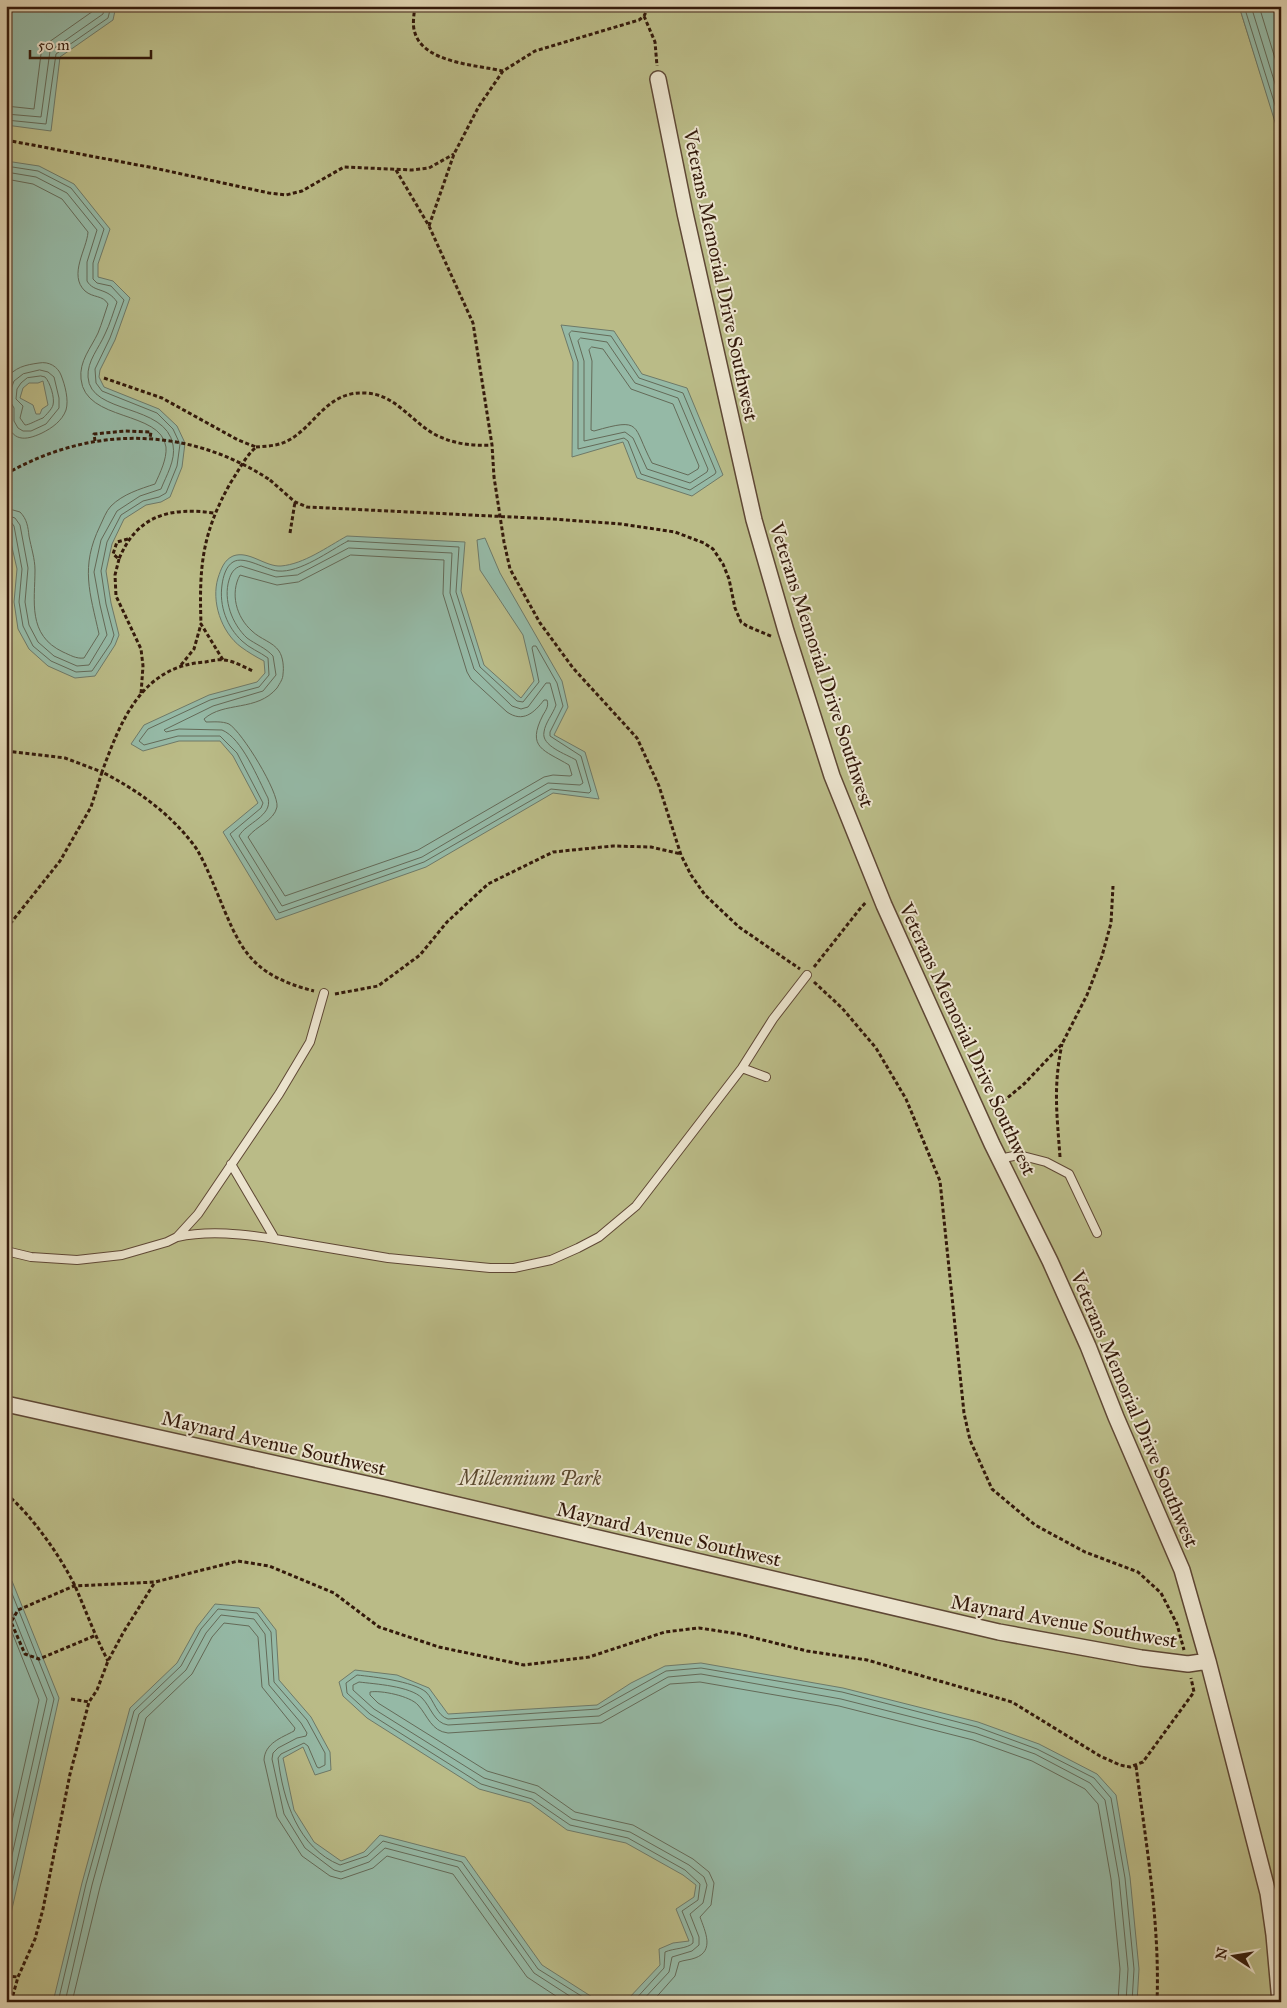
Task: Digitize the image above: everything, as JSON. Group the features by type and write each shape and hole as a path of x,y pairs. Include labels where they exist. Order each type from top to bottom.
{"street":[{"name":"Veterans Memorial Drive Southwest","path":"658,79 685,213 754,520 788,638 832,776 879,892 981,1120 1050,1260 1084,1337 1116,1417 1182,1570 1208,1660 1268,1893 1280,2002"},
{"name":"Maynard Avenue Southwest","path":"6,1404 376,1486 998,1632 1141,1658 1188,1664 1208,1660"}],"lane":[{"path":"6,1250 31,1257 77,1260 122,1255 188,1235 236,1234 388,1258 490,1268 514,1268 551,1260 600,1236 636,1206 742,1068 774,1019 807,975"},
{"path":"177,1237 198,1214 279,1094 310,1042 324,993"},
{"path":"742,1068 766,1077"},
{"path":"999,1159 1019,1155 1046,1162 1069,1174 1097,1233"},
{"path":"231,1164 275,1239"}],"path":[{"path":"415,6 415,34 421,45 428,52 448,60 503,71"},
{"path":"396,170 429,226 454,154 479,106 503,71 535,51 639,20 644,16 649,6"},
{"path":"644,16 655,42 658,79"},
{"path":"6,140 286,195 302,191 344,168 412,170 429,168 454,154"},
{"path":"104,378 168,401 238,440 256,447 278,445 289,440 302,431 321,410 332,402 355,393 365,393 392,401 435,434 456,443 478,446 492,445"},
{"path":"95,441 94,434 125,431 151,432 150,438"},
{"path":"6,474 46,454 95,441 131,438 163,439 199,447 254,470 270,480 295,502 314,508 621,524 675,532 692,537 713,550 723,564 729,580 735,608 741,622 773,637 788,638"},
{"path":"181,666 194,649 200,633 202,565 207,536 214,513 249,453 256,447"},
{"path":"290,533 295,502"},
{"path":"141,694 141,649 116,596 115,574 119,559 128,539 136,530 151,520 162,515 183,511 214,513"},
{"path":"119,559 113,554 117,542 128,539"},
{"path":"201,624 223,660"},
{"path":"6,929 60,861 90,807 115,735 141,694 160,676 171,669 181,666 223,660 253,671"},
{"path":"6,751 65,758 102,772 126,784 163,811 196,849 209,873 233,933 246,953 263,970 294,986 324,993 338,994 378,986 420,955 447,922 488,884 553,852 613,846 651,847 681,855"},
{"path":"1061,1170 1055,1102 1056,1072 1062,1044 1087,995 1102,956 1111,924 1113,886"},
{"path":"807,975 859,910 879,892"},
{"path":"981,1120 1024,1084 1062,1044"},
{"path":"6,1494 14,1500 48,1542 74,1586 94,1636 108,1661"},
{"path":"94,1636 39,1659 25,1654 11,1622 18,1610 74,1586 155,1582 238,1561 268,1566 334,1593 379,1627 438,1647 524,1666 589,1657 665,1632 700,1628 739,1634 807,1651 867,1660 1012,1702 1100,1756 1120,1766 1136,1766 1143,1762 1194,1692"},
{"path":"11,2002 18,1977 35,1939 43,1909 70,1774 90,1702 103,1678 108,1661 155,1582"},
{"path":"71,1699 90,1702"},
{"path":"1136,1766 1152,1888 1158,1977 1157,2002"},
{"path":"6,1976 18,1977"}],"green space":[{"name":"Millennium Park","path":"6,6 1239,6 1281,139 1281,2002 6,2002"}],"water":[{"path":"6,6 116,6 113,20 60,57 51,131 6,125"},
{"path":"1239,6 1281,6 1281,139 1279,135"},
{"path":"6,161 39,166 74,184 110,229 98,264 98,277 113,281 130,298 115,340 100,370 99,377 104,387 159,409 177,426 185,443 182,467 170,497 161,502 146,505 124,519 112,544 106,571 119,635 115,645 95,676 75,678 48,666 29,649 18,629 14,602 17,569 6,521","holes":["43,381 48,405 42,409 40,414 36,414 33,405 20,398 23,388 29,383"]},
{"path":"561,325 614,331 642,374 687,388 723,475 692,496 637,478 623,442 572,457 573,362"},
{"path":"347,536 465,542 461,591 484,665 521,698 534,681 523,635 480,570 477,540 485,538 500,573 562,681 568,707 554,735 585,752 599,799 553,793 426,867 276,920 223,832 258,803 233,756 220,741 179,741 143,751 131,744 144,725 209,695 257,682 265,673 264,661 234,641 219,616 216,587 220,571 227,560 233,556 245,555 275,566 290,565 315,554"},
{"path":"6,1579 12,1581 59,1698 10,1918 6,1919"},
{"path":"215,1604 259,1608 276,1630 279,1680 311,1717 330,1752 331,1770 315,1775 303,1747 283,1758 294,1810 314,1842 341,1861 364,1852 380,1835 465,1857 542,1965 600,2002 53,2002 82,1883 130,1708 177,1663 197,1627"},
{"path":"701,1663 843,1688 978,1722 1039,1744 1097,1774 1116,1795 1130,1877 1139,1969 1137,2002 618,2002 628,1999 660,1965 659,1949 673,1943 689,1941 676,1909 694,1897 696,1885 683,1875 626,1843 567,1830 530,1803 479,1789 367,1718 343,1696 339,1682 355,1670 397,1675 429,1688 448,1714 597,1705 631,1683 665,1666"}]}
